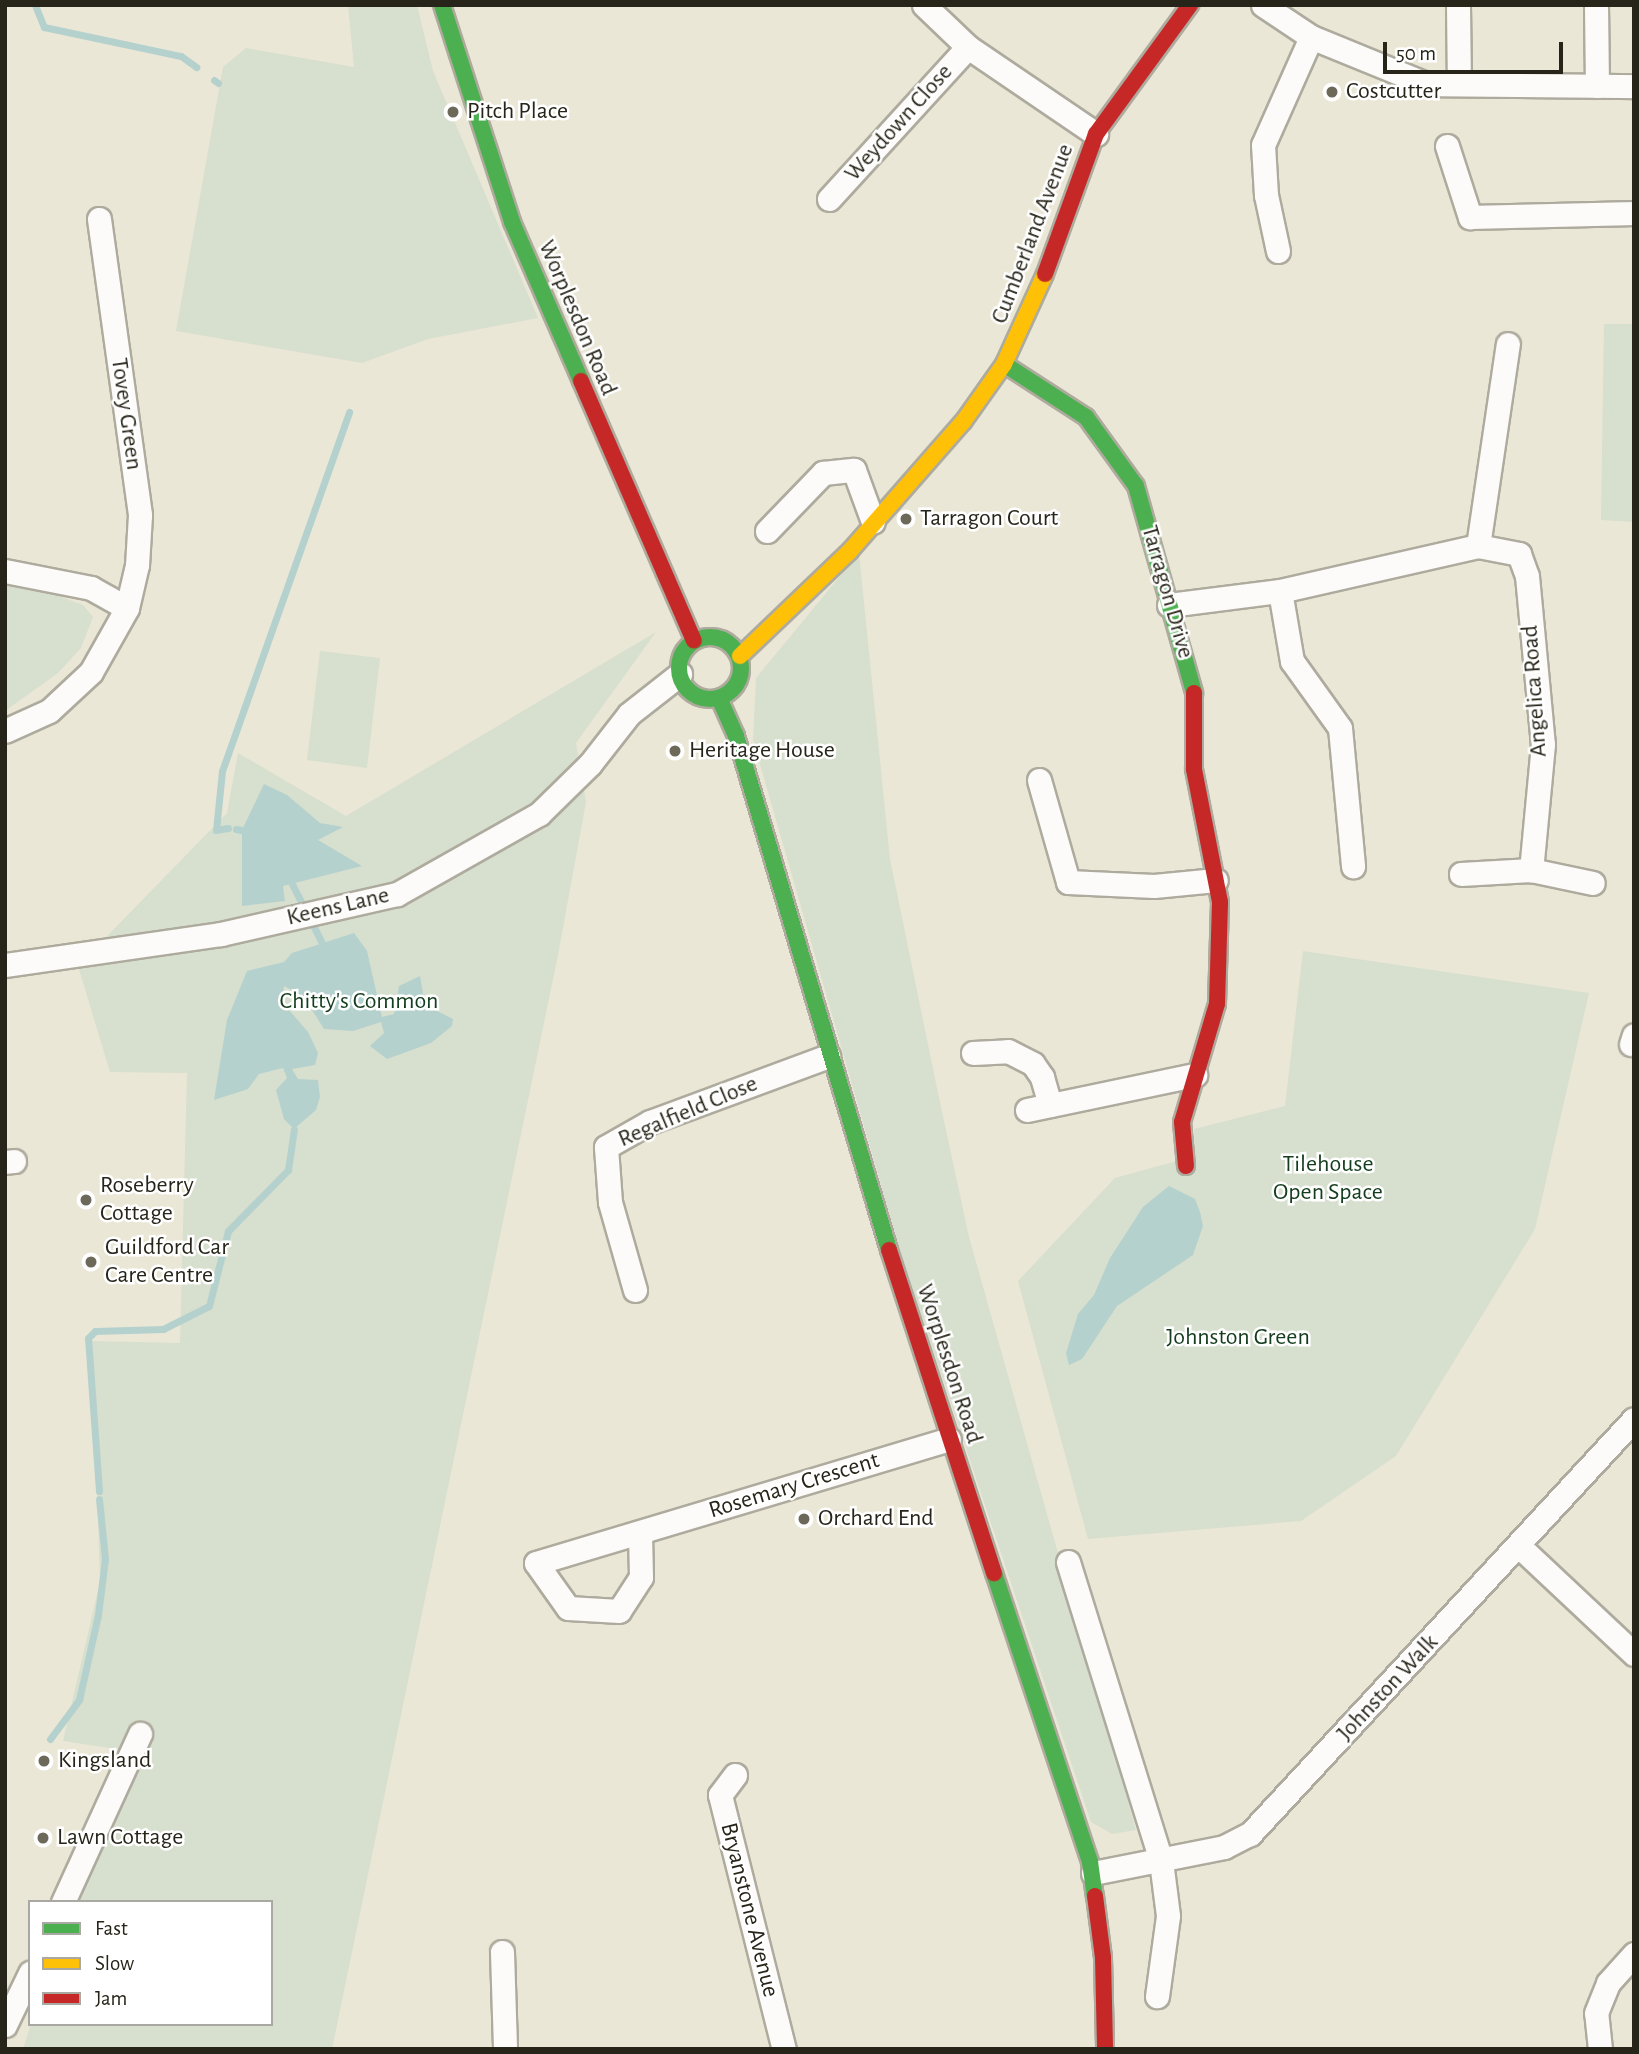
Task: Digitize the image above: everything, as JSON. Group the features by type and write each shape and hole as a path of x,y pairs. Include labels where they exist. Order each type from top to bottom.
{"main road":[{"name":"Worplesdon Road","path":"442,5 512,222 694,641"},
{"name":"Cumberland Avenue","path":"740,656 849,552 963,422 1004,364 1039,290 1096,134 1190,5"},
{"name":"Tarragon Drive","path":"1004,364 1086,417 1136,486 1168,605 1194,685 1194,769 1220,902 1217,1004 1182,1122 1186,1166"},
{"path":"720,638 740,656 740,677 719,698 690,692 680,674 683,652 694,641 720,638"},
{"name":"Worplesdon Road","path":"719,698 736,737 828,1056 949,1439 1093,1873 1103,1958 1105,2049"}],"street":[{"path":"924,5 968,47 1096,134"},
{"path":"1263,5 1311,37 1426,83 1634,86"},
{"path":"1458,5 1459,84"},
{"path":"1596,5 1597,86"},
{"path":"1278,251 1266,195 1264,145 1311,37"},
{"name":"Weydown Close","path":"829,199 968,47"},
{"path":"1447,146 1470,217 1634,213"},
{"name":"Tovey Green","path":"5,731 49,711 91,672 127,608 137,565 140,515 99,219"},
{"path":"1478,546 1508,344"},
{"path":"767,531 823,473 854,470 873,522"},
{"name":"Angelica Road","path":"1168,605 1280,591 1478,546 1519,554 1527,576 1543,744 1531,870"},
{"path":"5,571 91,588 127,608"},
{"path":"1280,591 1292,661 1340,727 1353,866"},
{"name":"Keens Lane","path":"5,965 221,933 397,894 539,814 590,764 629,714 680,674"},
{"path":"1039,780 1068,882 1154,886 1216,880"},
{"path":"1461,874 1531,870 1593,883"},
{"path":"973,1053 1008,1051 1033,1064 1042,1077 1050,1105"},
{"name":"Regalfield Close","path":"635,1290 610,1202 606,1147 650,1122 828,1056"},
{"path":"1027,1110 1195,1075"},
{"name":"Johnston Walk","path":"1093,1873 1224,1847 1250,1834 1520,1547 1634,1419"},
{"name":"Rosemary Crescent","path":"640,1533 640,1577 619,1611 568,1608 536,1563 949,1439"},
{"path":"1520,1547 1634,1654"},
{"path":"1068,1562 1161,1861 1168,1916 1157,1996"},
{"path":"64,1900 139,1734"},
{"name":"Bryanstone Avenue","path":"735,1776 720,1795 784,2049"},
{"path":"502,1952 505,2049"},
{"path":"1600,2049 1596,2013 1608,1983 1634,1954"},
{"path":"5,2025 28,1977"}],"green space":[{"path":"348,5 417,5 433,71 538,318 428,339 362,363 176,331 223,67 246,48 354,67"},
{"path":"1604,324 1634,324 1634,522 1601,520"},
{"path":"859,553 890,859 969,1237 1136,1830 1112,1834 1091,1822 900,1251 753,740 756,678"},
{"path":"5,576 83,605 93,617 81,648 58,673 5,711"},
{"name":"Chitty's Common","path":"656,632 576,743 586,802 558,955 332,2049 23,2049 30,2026 273,2026 273,1900 76,1900 143,1753 63,1741 100,1582 92,1341 180,1343 187,1073 110,1072 78,966 227,813 238,753 346,816"},
{"path":"320,651 380,658 367,768 307,760"},
{"name":"Johnston Green","path":"1303,951 1589,993 1535,1229 1396,1456 1301,1521 1088,1539 1018,1281 1115,1178 1195,1156 1194,1129 1285,1106"}],"water":[{"path":"264,784 287,795 320,823 343,827 318,840 362,866 283,886 285,901 242,906 242,830"},
{"path":"354,933 367,951 382,1017 394,1014 399,986 420,976 425,1005 453,1019 452,1026 431,1043 387,1059 370,1046 384,1033 381,1022 353,1031 324,1029 304,997 284,986 282,1002 308,1032 318,1053 315,1065 292,1069 298,1079 318,1080 320,1097 316,1110 294,1129 284,1119 276,1090 287,1078 283,1068 259,1074 248,1089 214,1100 227,1020 247,971 284,962 292,953"},
{"path":"1169,1186 1195,1199 1200,1212 1203,1226 1193,1255 1117,1306 1082,1359 1069,1365 1066,1353 1078,1314 1094,1295 1110,1258 1143,1207"}],"waterway":[{"path":"35,5 44,27 181,56 196,67"},
{"path":"214,80 218,83"},
{"path":"228,828 216,830 222,771 349,412"},
{"path":"236,829 242,830"},
{"path":"292,884 322,943"},
{"path":"99,1491 88,1338 95,1331 163,1329 209,1306 228,1231 288,1170 294,1129"},
{"path":"50,1739 79,1700 98,1615 105,1559 99,1499"}],"traffic: fast":[{"path":"442,5 512,222 581,381"},
{"path":"1004,364 1086,417 1136,486 1194,693"},
{"path":"704,637 716,637 732,646 739,656 741,668 739,680 732,690 716,699 704,699 693,694 684,685 679,674 679,662 684,651 693,642 704,637"},
{"path":"719,698 736,736 889,1250"},
{"path":"994,1573 1090,1862 1095,1896"}],"traffic: slow":[{"path":"740,656 849,552 963,422 1004,364 1045,274"}],"traffic: jam":[{"path":"1045,274 1096,134 1190,5"},
{"path":"581,381 694,641"},
{"path":"1186,1166 1182,1122 1217,1004 1220,902 1194,769 1194,693"},
{"path":"889,1250 994,1573"},
{"path":"1095,1896 1103,1958 1105,2049"}],"place":[{"name":"Costcutter","path":"1332,92"},
{"name":"Pitch Place","path":"453,112"},
{"name":"Tarragon Court","path":"906,519"},
{"name":"Heritage House","path":"675,751"},
{"name":"Roseberry Cottage","path":"86,1200"},
{"name":"Guildford Car Care Centre","path":"91,1262"},
{"name":"Orchard End","path":"804,1519"},
{"name":"Kingsland","path":"44,1761"},
{"name":"Lawn Cottage","path":"43,1838"}],"park label":[{"name":"Tilehouse Open Space","path":"1328,1179"}]}
